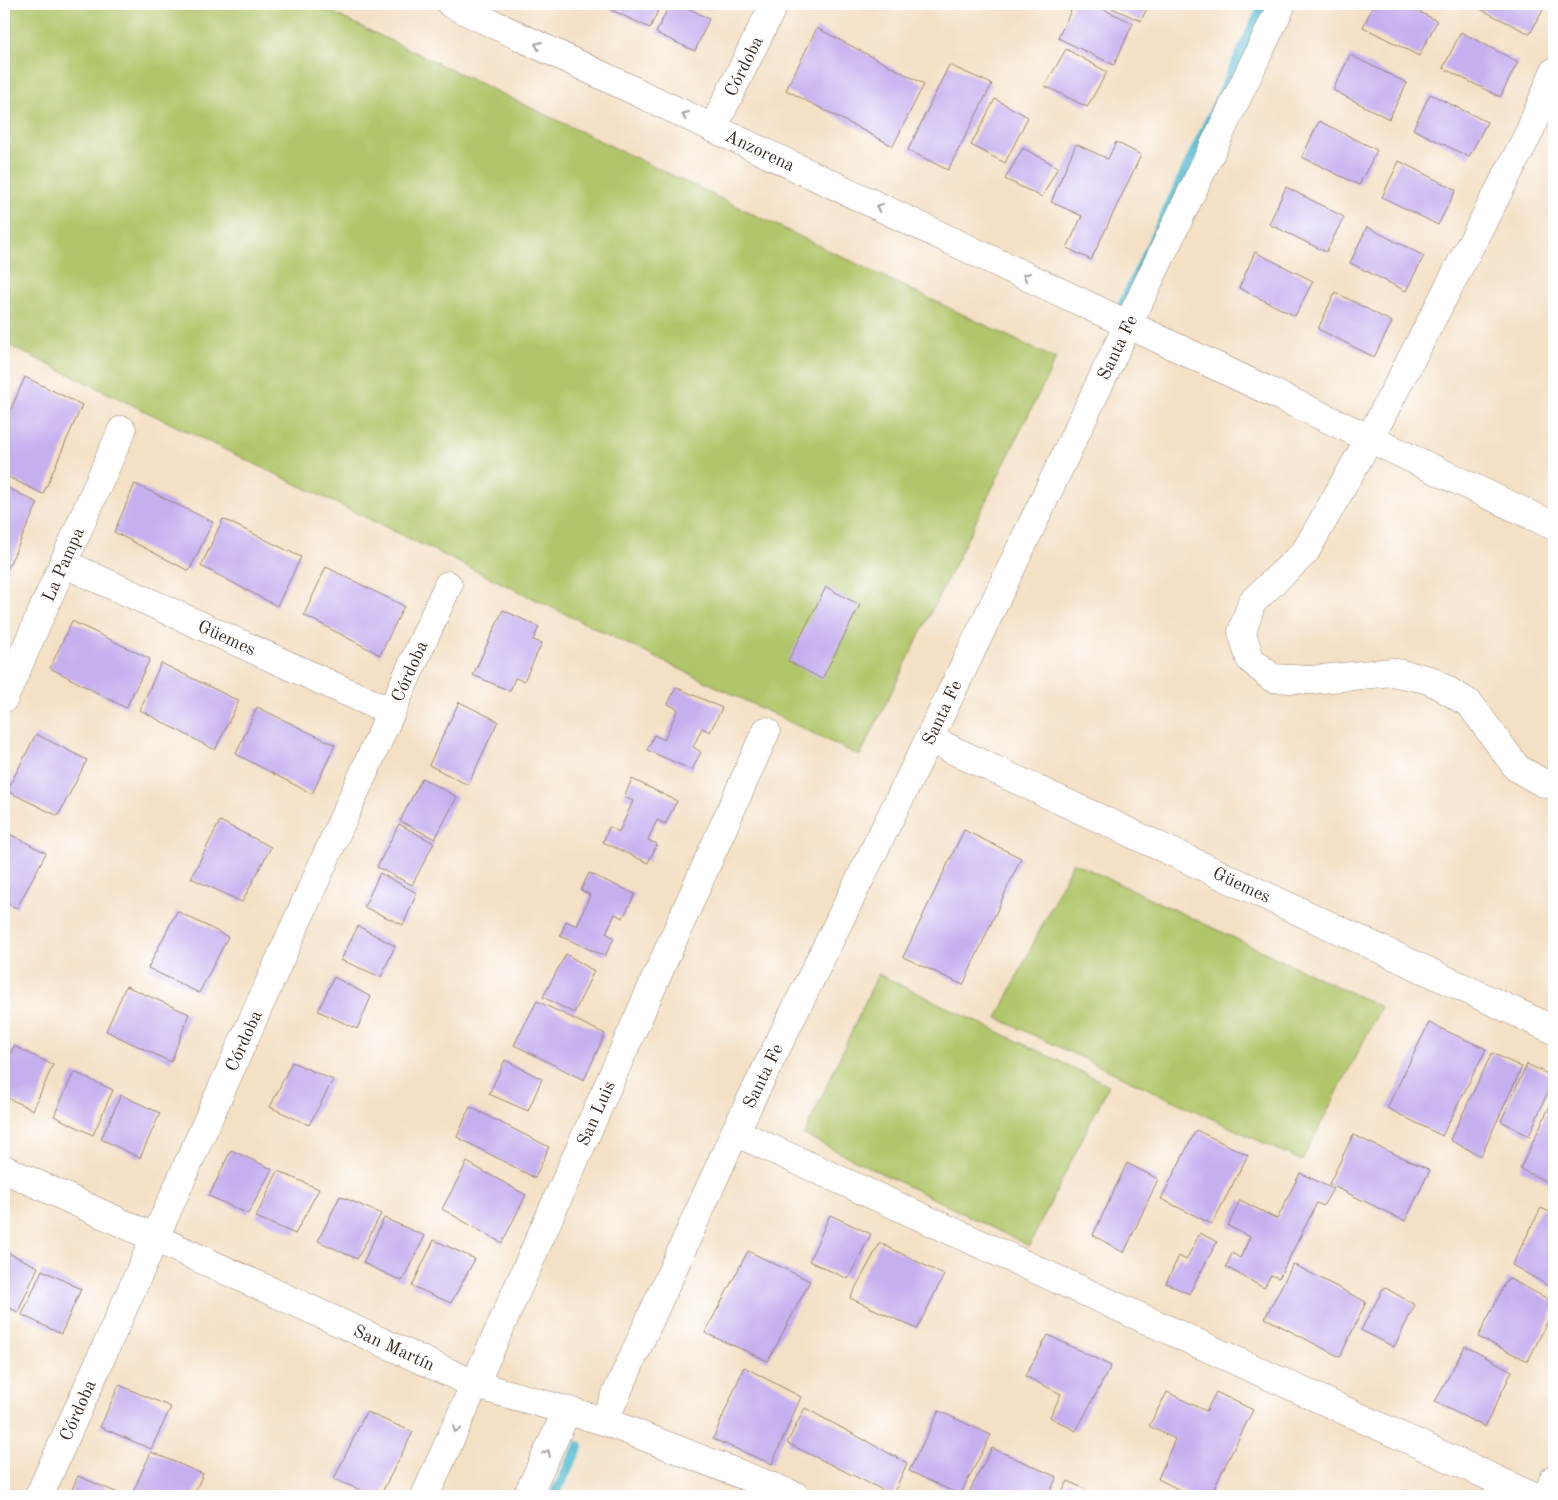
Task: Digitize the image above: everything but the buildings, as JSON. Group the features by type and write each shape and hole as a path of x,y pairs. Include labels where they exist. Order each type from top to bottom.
{"street":[{"name":"Anzorena","path":"451,4 1554,526"},
{"name":"Córdoba","path":"713,128 774,4"},
{"name":"Santa Fe","path":"604,1421 735,1132 929,739 1126,323 1282,4"},
{"path":"1552,86 1370,438 1305,552 1252,602 1242,632 1250,659 1272,678 1311,680 1392,672 1430,680 1470,704 1517,768 1541,782 1554,785"},
{"name":"La Pampa","path":"4,698 122,430"},
{"name":"Güemes","path":"63,563 391,712"},
{"name":"Córdoba","path":"39,1496 448,585"},
{"name":"San Luis","path":"425,1496 766,731"},
{"name":"Güemes","path":"929,739 1554,1030"},
{"path":"735,1132 1532,1496"},
{"name":"San Martín","path":"4,1169 476,1385 604,1421 796,1496"},
{"path":"527,1496 567,1411"},
{"path":"1547,1496 1554,1479"}],"green space":[{"path":"4,4 314,4 1056,359 860,756 4,343"},
{"path":"1073,862 1381,1007 1302,1161 997,1018"},
{"path":"878,974 1109,1085 1029,1246 804,1135"}],"waterway":[{"path":"1117,317 1264,4"},
{"path":"554,1496 579,1446"}]}
